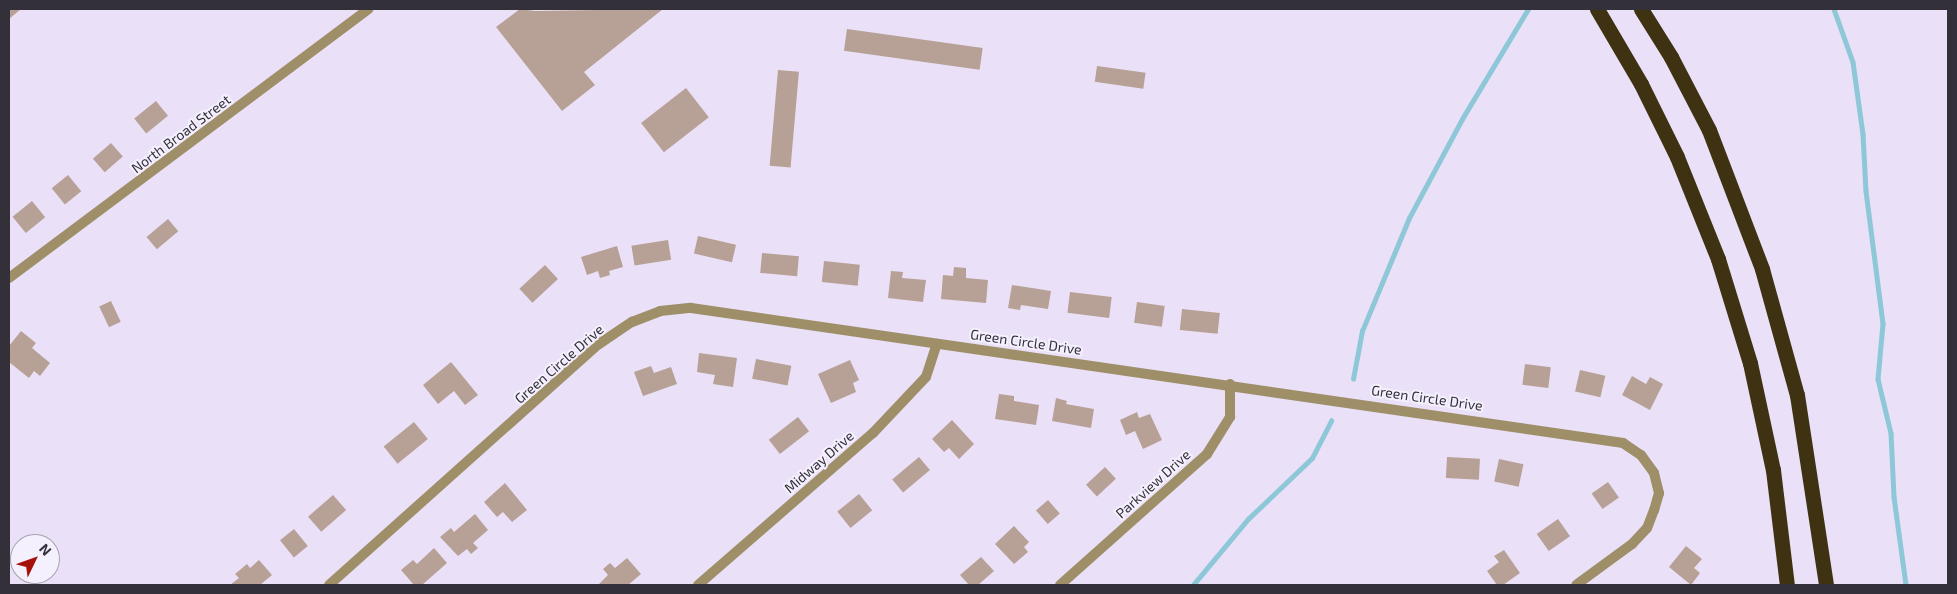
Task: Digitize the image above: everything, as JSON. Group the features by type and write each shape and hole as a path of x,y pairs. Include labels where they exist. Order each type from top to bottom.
{"highway":[{"path":"1597,9 1641,84 1678,157 1718,259 1750,363 1773,470 1788,585"},
{"path":"1641,9 1672,57 1709,130 1762,269 1797,395 1826,585"}],"street":[{"name":"North Broad Street","path":"9,278 368,9"},
{"name":"Green Circle Drive","path":"329,585 599,344 632,322 660,311 691,308 1230,384 1623,443 1641,455 1654,473 1659,493 1654,510 1647,528 1632,544 1576,585"},
{"name":"Midway Drive","path":"698,585 873,432 926,377 938,344"},
{"name":"Parkview Drive","path":"1060,585 1207,454 1230,418 1230,384"}],"building":[{"path":"9,9 21,9 9,19"},
{"path":"520,9 535,11 663,9 584,72 595,85 562,111 496,27"},
{"path":"847,29 983,48 980,70 844,51"},
{"path":"1097,66 1146,73 1143,89 1095,82"},
{"path":"778,70 799,72 791,167 770,166"},
{"path":"686,88 709,117 664,152 641,123"},
{"path":"156,101 168,116 146,133 134,119"},
{"path":"111,143 123,157 105,172 93,159"},
{"path":"68,175 81,191 65,205 52,188"},
{"path":"32,201 45,217 26,233 13,217"},
{"path":"168,219 178,231 157,249 147,237"},
{"path":"698,236 736,245 732,262 694,254"},
{"path":"668,240 671,260 635,266 631,246"},
{"path":"617,246 623,267 609,271 610,275 600,278 598,271 587,275 581,257"},
{"path":"762,253 799,256 797,276 760,273"},
{"path":"824,261 860,265 858,286 822,282"},
{"path":"545,265 558,279 532,303 519,289"},
{"path":"954,267 966,268 966,278 988,280 986,303 941,299 943,275 953,276"},
{"path":"891,271 903,272 902,278 926,280 923,302 888,298"},
{"path":"1012,285 1051,291 1048,309 1021,305 1020,310 1008,308"},
{"path":"1070,292 1112,297 1109,318 1067,313"},
{"path":"111,301 121,322 109,327 99,306"},
{"path":"1137,302 1165,306 1162,327 1134,323"},
{"path":"1182,309 1220,313 1218,334 1180,330"},
{"path":"21,331 36,343 32,348 50,363 40,376 34,371 29,378 9,362 9,346"},
{"path":"699,353 737,358 733,387 713,384 715,375 697,372"},
{"path":"756,359 791,366 788,386 752,379"},
{"path":"850,360 859,380 853,383 856,392 831,403 818,374"},
{"path":"451,362 478,395 465,405 454,391 438,404 423,385"},
{"path":"1525,364 1551,367 1548,388 1522,385"},
{"path":"651,366 654,373 671,367 677,384 643,396 634,372"},
{"path":"1580,370 1605,376 1600,397 1575,391"},
{"path":"1632,376 1646,384 1650,377 1663,384 1650,410 1622,395"},
{"path":"999,394 1014,396 1014,401 1039,405 1036,425 995,419"},
{"path":"1056,398 1067,401 1066,404 1094,409 1091,428 1052,421"},
{"path":"1137,412 1139,418 1150,414 1162,440 1143,449 1135,431 1126,435 1120,420"},
{"path":"798,417 809,431 780,454 769,440"},
{"path":"952,420 974,444 959,459 949,448 944,452 932,439"},
{"path":"414,422 428,439 398,464 384,447"},
{"path":"919,457 930,470 903,493 892,479"},
{"path":"1447,457 1480,459 1479,480 1446,478"},
{"path":"1499,459 1523,464 1519,487 1494,481"},
{"path":"1105,467 1116,479 1097,496 1086,485"},
{"path":"1608,482 1619,498 1603,509 1592,493"},
{"path":"505,483 527,510 512,522 503,512 497,517 484,502"},
{"path":"859,494 872,510 850,528 837,512"},
{"path":"333,495 346,510 321,532 308,517"},
{"path":"1048,500 1060,514 1048,524 1036,510"},
{"path":"475,514 488,530 473,543 478,548 471,554 467,549 458,556 440,537 451,528 454,532"},
{"path":"1558,519 1570,536 1549,551 1537,534"},
{"path":"1014,526 1029,542 1024,547 1028,552 1014,564 995,544"},
{"path":"294,529 308,546 294,557 280,540"},
{"path":"1686,546 1702,559 1694,568 1700,573 1691,585 1669,567"},
{"path":"434,548 447,563 422,585 414,585 401,570 413,560 417,564"},
{"path":"1504,550 1520,573 1503,585 1497,585 1487,571 1499,562 1494,556"},
{"path":"981,557 994,571 978,585 969,585 960,575"},
{"path":"627,558 641,574 628,585 598,585 608,575 603,569 610,563 615,568"},
{"path":"259,560 272,575 260,585 230,585 239,578 235,574 247,564 250,568"}],"waterway":[{"path":"1353,379 1362,331 1409,218 1462,119 1528,9"},
{"path":"1834,9 1853,62 1863,134 1866,191 1883,324 1878,379 1891,433 1894,497 1906,585"},
{"path":"1193,585 1248,519 1312,458 1331,421"}]}
